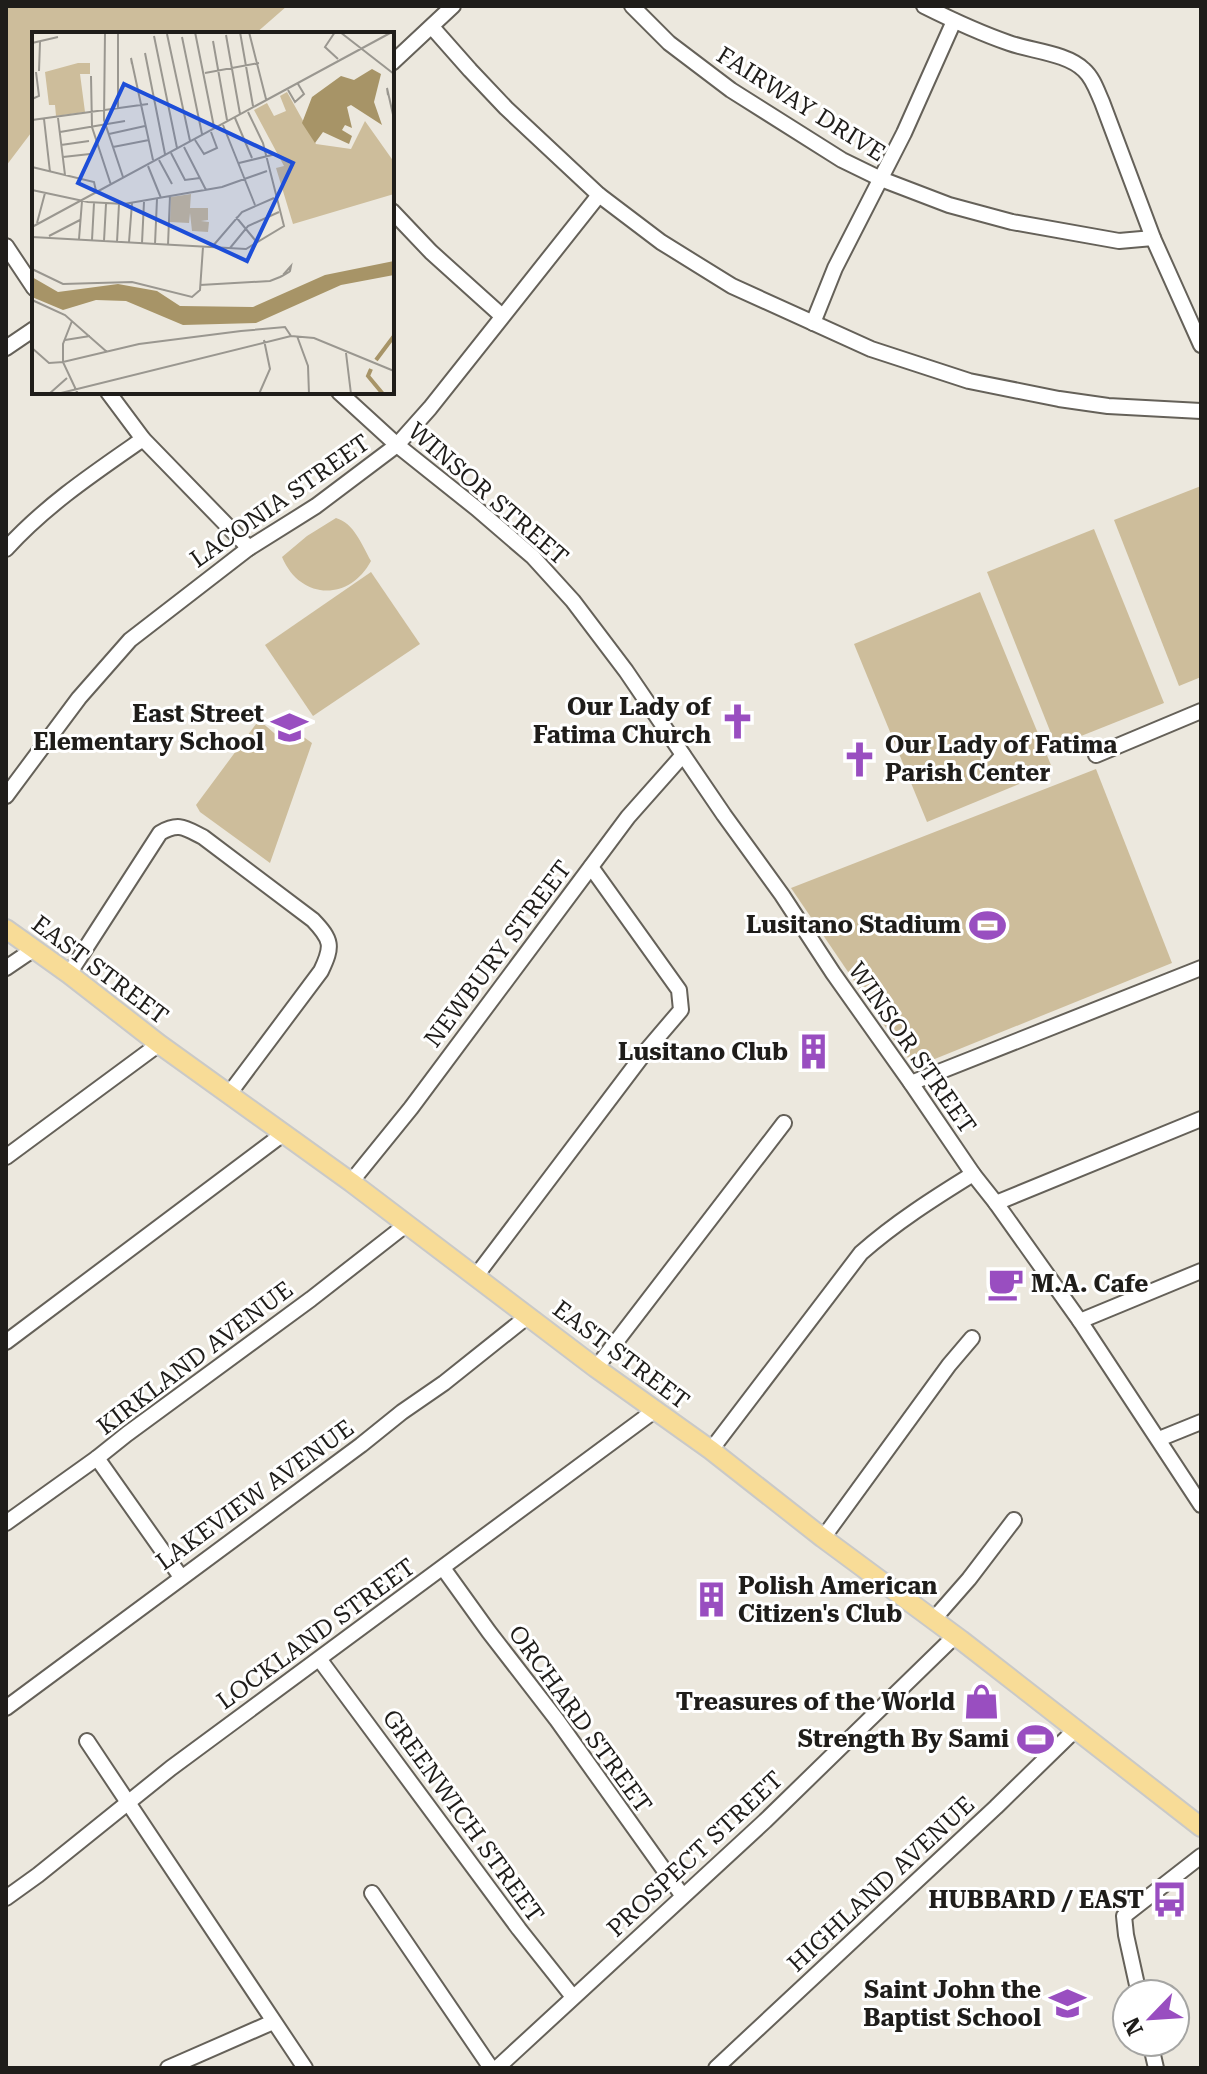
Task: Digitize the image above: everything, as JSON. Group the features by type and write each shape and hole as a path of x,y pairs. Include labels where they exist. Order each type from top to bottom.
{"main road":[{"name":"EAST STREET","path":"6,929 351,1182 654,1411 711,1450 1201,1827"}],"street":[{"path":"394,61 453,6"},
{"name":"FAIRWAY DRIVE","path":"632,6 669,43 731,90 842,160 881,179 949,205 1012,222 1119,241 1153,238"},
{"path":"924,6 1011,44 1073,62 1085,70 1102,102 1153,238 1201,345"},
{"path":"813,323 835,268 904,133 954,21"},
{"path":"432,27 506,108 599,195 661,242 732,286 871,349 969,381 1108,406 1201,411"},
{"name":"LACONIA STREET","path":"6,796 79,698 130,640 249,548 316,506 397,445 430,408 599,195"},
{"path":"394,213 431,252 502,316"},
{"path":"6,246 32,285"},
{"path":"6,348 32,330"},
{"path":"109,394 143,439 249,548"},
{"name":"WINSOR STREET","path":"341,394 397,445 533,557 573,601 626,671 836,978 1080,1321 1201,1505"},
{"path":"6,549 58,499 143,439"},
{"path":"1096,755 1201,711"},
{"name":"NEWBURY STREET","path":"351,1182 411,1108 628,817 683,755"},
{"path":"69,974 160,833 172,826 203,837 313,920 326,933 330,943 321,971 229,1094"},
{"path":"476,1276 646,1051 681,1010 679,990 591,867"},
{"path":"6,968 34,949"},
{"path":"911,1083 1201,968"},
{"path":"6,1157 159,1044"},
{"path":"996,1203 1201,1119"},
{"path":"596,1368 784,1123"},
{"path":"6,1342 283,1134"},
{"path":"711,1450 861,1253 922,1206 973,1174"},
{"name":"KIRKLAND AVENUE","path":"6,1523 311,1299 407,1224"},
{"path":"1080,1321 1201,1271"},
{"name":"LAKEVIEW AVENUE","path":"6,1708 444,1383 528,1316"},
{"path":"823,1538 972,1338"},
{"name":"LOCKLAND STREET","path":"6,1898 127,1802 654,1411"},
{"path":"1159,1439 1201,1422"},
{"path":"97,1458 181,1577"},
{"path":"933,1620 1014,1520"},
{"name":"ORCHARD STREET","path":"443,1568 682,1895"},
{"name":"PROSPECT STREET","path":"494,2068 775,1811 955,1636"},
{"name":"GREENWICH STREET","path":"320,1660 573,1997"},
{"name":"HIGHLAND AVENUE","path":"716,2068 1075,1730"},
{"path":"87,1741 305,2068"},
{"path":"1135,1978 1124,1916 1201,1856"},
{"path":"372,1893 494,2068"},
{"path":"168,2068 273,2022"}],"shaded area":[{"path":"6,6 287,6 257,32 32,32 32,132 6,166"},
{"path":"1201,486 1201,677 1179,686 1114,520"},
{"path":"336,518 353,530 371,561 350,584 338,589 312,588 300,582 282,557"},
{"path":"1094,529 1164,703 1056,746 987,572"},
{"path":"371,572 420,644 313,716 265,645"},
{"path":"980,592 1053,770 927,822 854,644"},
{"path":"259,720 281,739 291,728 312,743 270,863 200,812 196,805"},
{"name":"Lusitano Stadium","path":"1096,769 1172,963 915,1067 791,888"}],"place":[{"name":"Our Lady of Fatima Church","path":"737,721"},
{"name":"East Street Elementary School","path":"290,728"},
{"name":"Our Lady of Fatima Parish Center","path":"859,759"},
{"name":"Lusitano Stadium","path":"987,925"},
{"name":"Lusitano Club","path":"814,1052"},
{"name":"M.A. Cafe","path":"1005,1284"},
{"name":"Polish American Citizen's Club","path":"712,1600"},
{"name":"Treasures of the World","path":"981,1702"},
{"name":"Strength By Sami","path":"1035,1739"},
{"name":"HUBBARD / EAST","path":"1170,1900"},
{"name":"Saint John the Baptist School","path":"1067,2004"}]}
